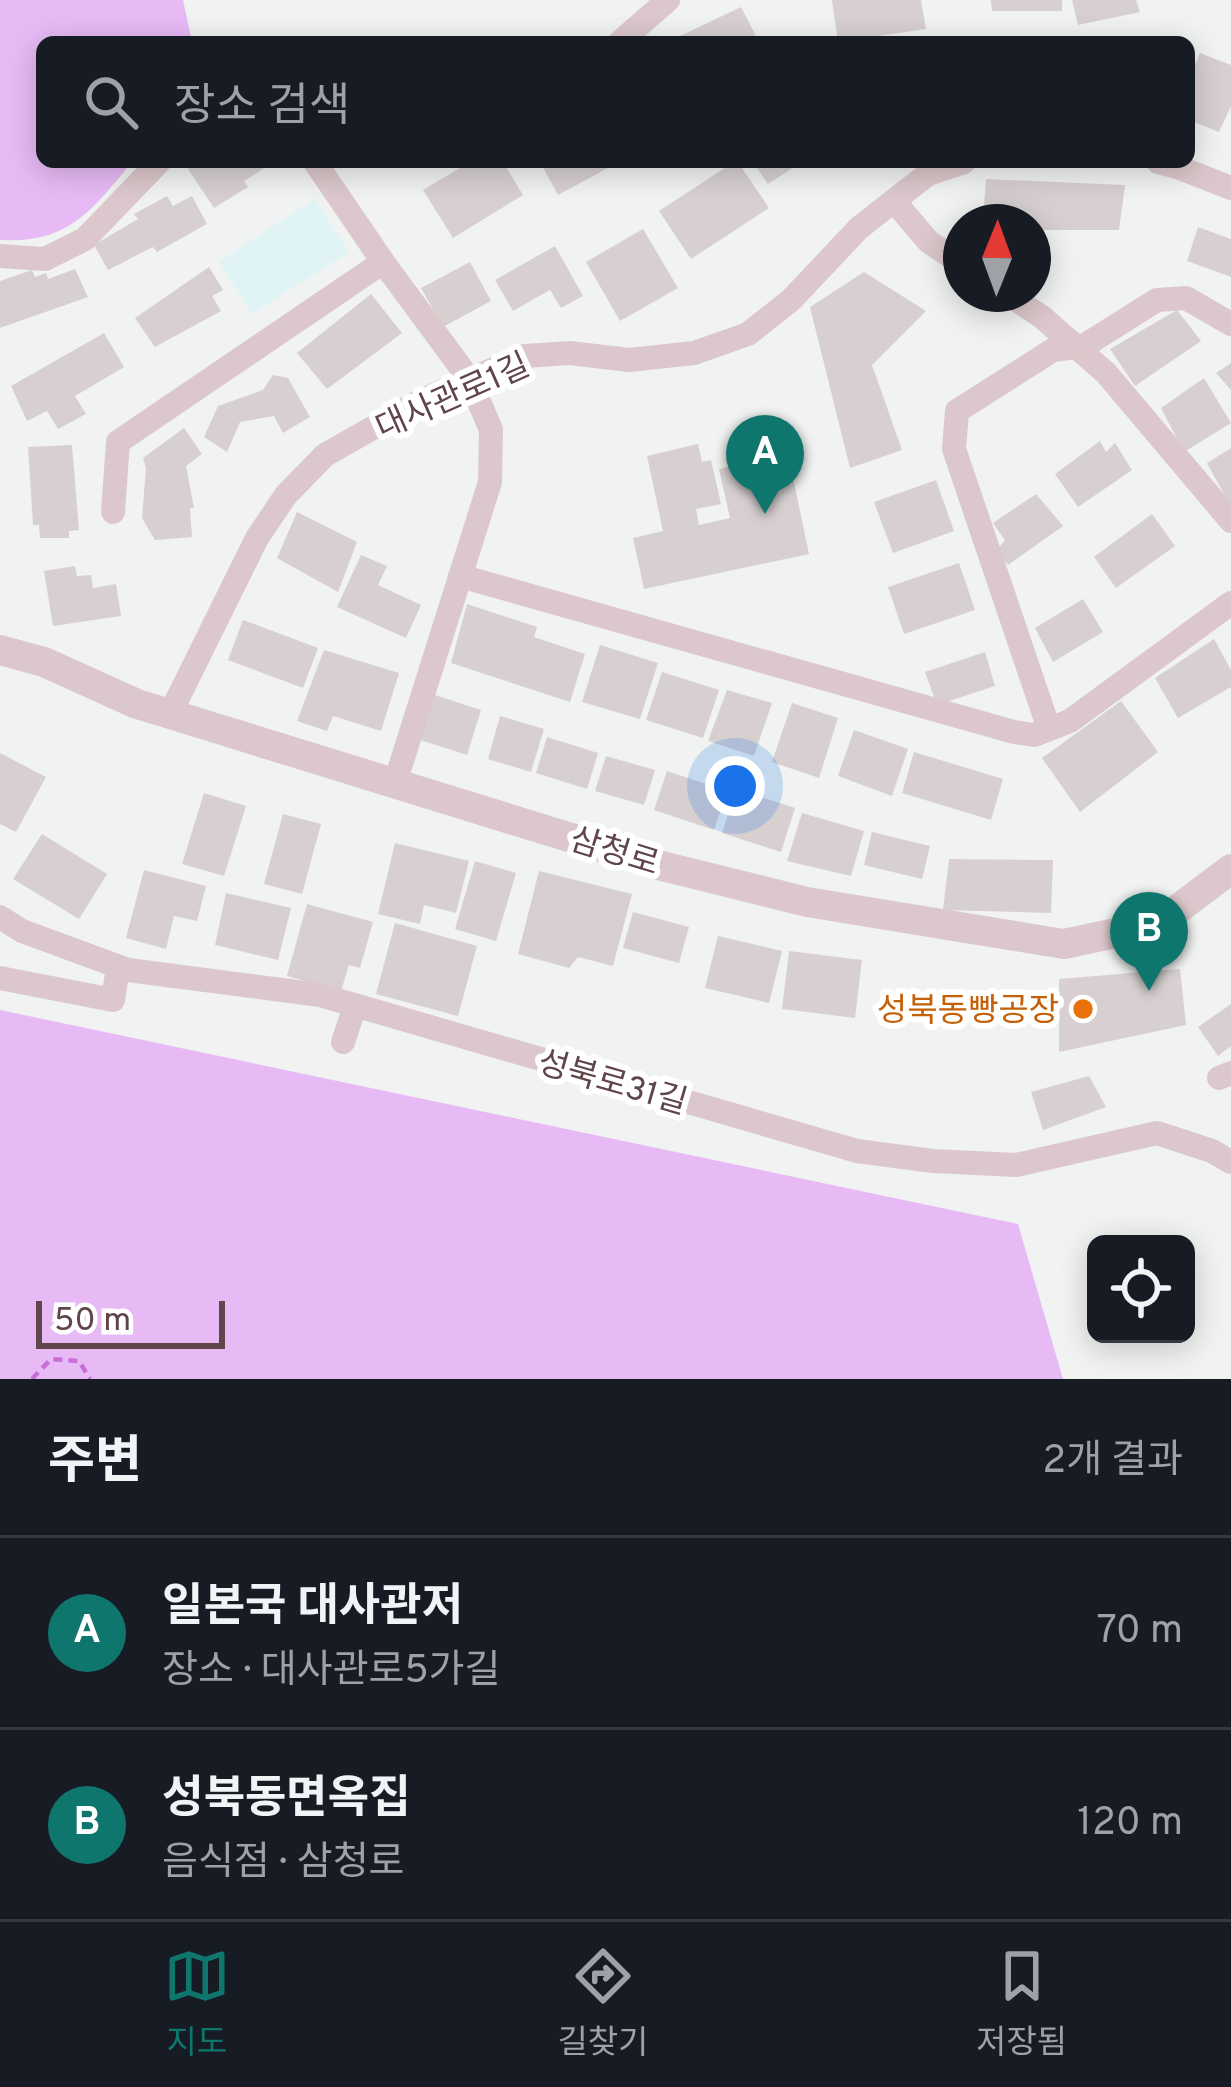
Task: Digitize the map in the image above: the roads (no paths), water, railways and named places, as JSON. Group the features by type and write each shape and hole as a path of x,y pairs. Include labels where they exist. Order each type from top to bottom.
{"street":[{"path":"627,36 668,0"},
{"path":"0,256 45,259 85,239 153,168"},
{"path":"319,168 470,380 491,430 490,482 395,783"},
{"name":"대사관로1길","path":"170,714 257,538 286,495 326,455 422,400 524,356 570,353 629,359 694,353 748,334 790,300 859,228 928,174 946,168"},
{"path":"1180,168 1231,188"},
{"path":"894,201 943,251"},
{"path":"113,512 118,442 383,262"},
{"path":"1049,729 954,448 957,411 1053,350 1078,348 1157,301 1186,298 1231,324"},
{"path":"1034,312 1106,373 1231,521"},
{"path":"460,576 1034,735 1070,721 1231,603"},
{"name":"삼청로","path":"0,650 44,662 137,704 662,866 807,902 1064,944 1158,925 1231,869"},
{"name":"성북로31길","path":"0,917 22,932 128,970 320,995 857,1151 1016,1165 1156,1133 1231,1162"},
{"path":"0,978 113,1000 118,967"},
{"path":"343,1042 356,1006"}],"place":[{"name":"일본국 대사관저","path":"765,514"},
{"name":"성북동면옥집","path":"1149,991"},
{"name":"성북동빵공장","path":"1083,1009"}]}
